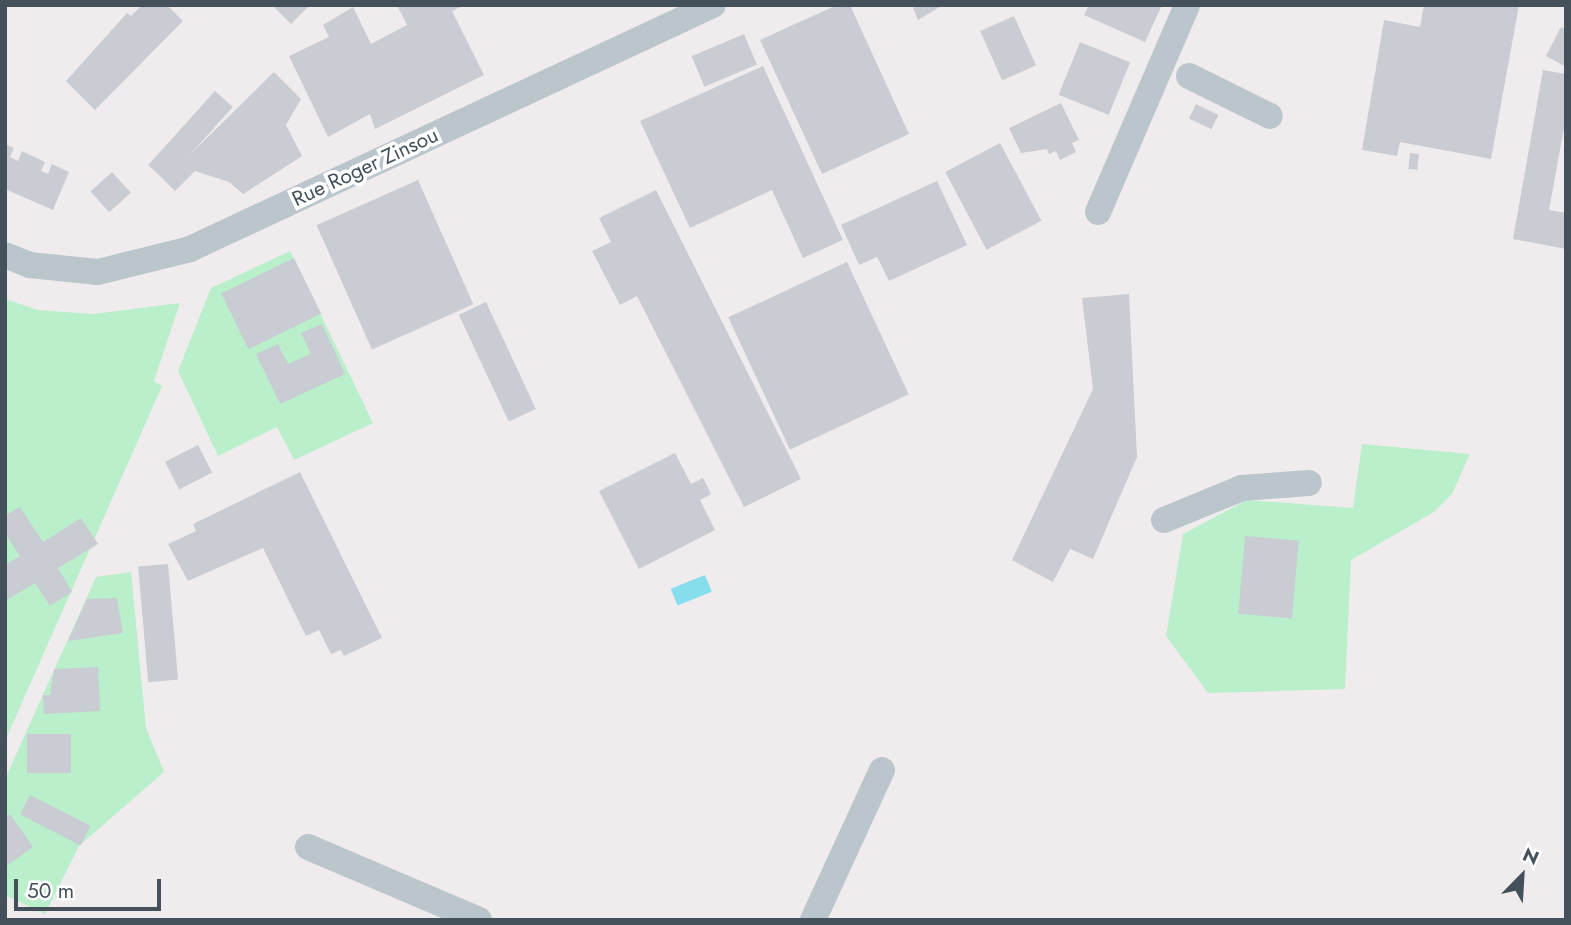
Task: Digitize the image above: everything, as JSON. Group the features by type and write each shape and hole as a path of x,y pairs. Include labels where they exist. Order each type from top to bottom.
{"street":[{"name":"Rue Roger Zinsou","path":"5,255 30,265 98,272 190,248 713,5"},
{"path":"1098,212 1187,5"},
{"path":"1189,76 1269,116"},
{"path":"1164,520 1242,488 1309,483"},
{"path":"813,920 882,770"},
{"path":"308,847 479,920"}],"green space":[{"path":"290,251 373,423 294,460 277,427 218,456 178,371 211,288"},
{"path":"5,299 38,310 93,314 180,303 154,381 162,386 5,741"},
{"path":"1362,444 1470,454 1452,494 1434,512 1351,560 1345,689 1208,693 1166,636 1183,534 1247,500 1353,508"},
{"path":"131,572 146,728 164,772 79,846 45,914 5,895 5,779 96,577"}],"water":[{"path":"705,575 712,592 677,606 671,589"}],"building":[{"path":"142,5 167,5 183,21 95,110 66,81 127,13 131,16"},
{"path":"272,5 310,5 291,24"},
{"path":"397,5 465,5 452,11 484,75 375,129 370,114 328,137 289,56 329,37 323,25 353,7 371,44 407,25"},
{"path":"837,5 850,5 909,134 822,174 760,40"},
{"path":"919,5 943,5 918,20 913,8"},
{"path":"1089,5 1162,5 1145,42 1084,15"},
{"path":"1424,5 1519,5 1491,159 1400,142 1397,156 1362,150 1384,20 1420,27"},
{"path":"1014,16 1036,65 1002,80 980,31"},
{"path":"1561,27 1566,30 1566,67 1546,56"},
{"path":"744,34 757,64 704,87 692,56"},
{"path":"1080,42 1130,62 1109,115 1059,95"},
{"path":"763,66 843,240 803,258 772,190 690,228 640,121"},
{"path":"1543,70 1566,74 1566,117 1549,210 1566,213 1566,249 1513,239"},
{"path":"274,72 301,99 286,125 302,156 243,194 229,182 195,171 175,191 164,180"},
{"path":"215,91 233,107 166,181 148,165"},
{"path":"1061,103 1079,140 1072,143 1076,152 1060,160 1056,151 1049,154 1047,149 1021,153 1009,128"},
{"path":"1196,104 1218,115 1211,129 1189,118"},
{"path":"1000,143 1041,221 987,250 945,172"},
{"path":"5,144 14,148 10,157 18,161 22,151 45,162 41,171 48,174 52,164 69,172 53,210 5,189"},
{"path":"1410,153 1419,154 1417,170 1408,169"},
{"path":"112,172 131,193 109,212 90,191"},
{"path":"418,180 473,304 372,349 317,225"},
{"path":"937,181 967,245 889,281 877,257 859,265 841,225"},
{"path":"656,190 801,479 744,507 637,296 620,305 592,251 611,242 599,218"},
{"path":"294,258 321,314 248,349 221,294"},
{"path":"847,262 909,394 790,450 728,317"},
{"path":"1129,294 1137,457 1093,559 1070,549 1053,582 1012,560 1093,389 1082,298"},
{"path":"486,302 536,409 509,422 459,315"},
{"path":"322,324 345,374 280,404 256,354 278,344 288,364 311,354 301,333"},
{"path":"198,445 212,473 179,489 165,462"},
{"path":"675,453 691,484 703,478 711,494 700,500 715,530 639,569 599,491"},
{"path":"300,472 382,638 344,656 341,650 331,654 319,630 306,636 263,548 188,581 168,544 196,531 193,524"},
{"path":"20,507 43,542 81,518 98,544 58,568 72,592 50,606 35,583 5,601 5,565 20,556 5,533 5,516"},
{"path":"1245,536 1299,541 1292,618 1238,614"},
{"path":"168,564 178,680 148,682 138,567"},
{"path":"117,598 123,633 68,641 87,599"},
{"path":"98,667 100,711 44,714 43,695 50,695 54,669"},
{"path":"27,734 71,734 71,773 27,773"},
{"path":"30,795 91,826 81,845 20,815"},
{"path":"10,814 33,847 5,867 5,817"}]}
